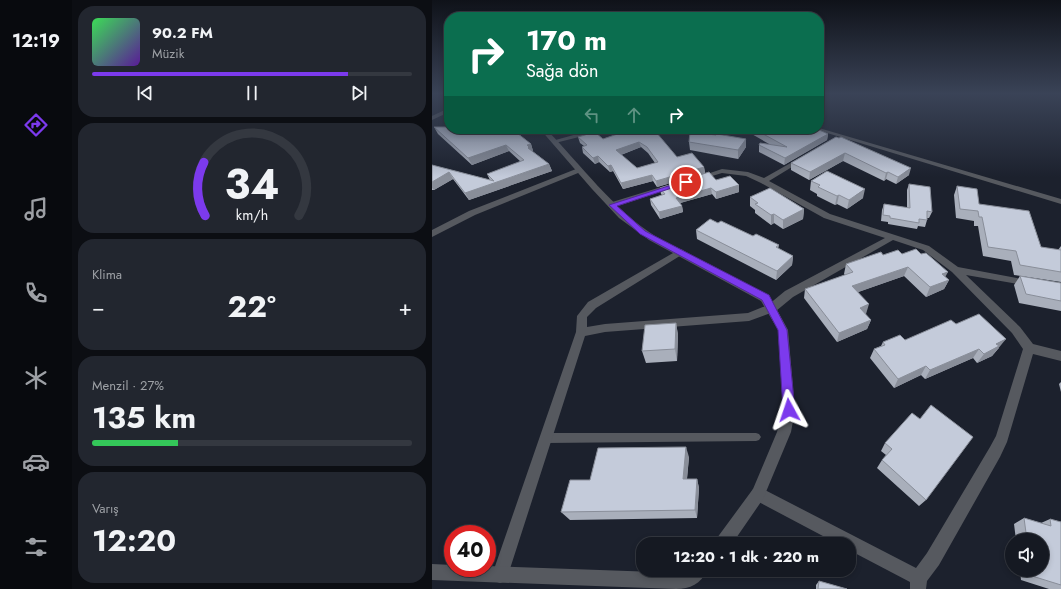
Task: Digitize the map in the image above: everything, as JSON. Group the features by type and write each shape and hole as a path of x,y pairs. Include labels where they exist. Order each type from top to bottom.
{"street":[{"path":"824,132 838,138 1061,202"},
{"path":"548,134 612,205 643,232 765,298 772,308 782,330 789,410 784,432 758,494 729,537"},
{"path":"555,141 586,134"},
{"path":"764,181 809,155"},
{"path":"432,234 486,207 579,170"},
{"path":"612,205 722,171 748,174 764,181 827,216 926,248 955,270 1016,330 1029,348 1061,356"},
{"path":"581,332 605,328 749,317 772,308 789,294 893,237"},
{"path":"500,575 581,332 582,316 592,305 680,252"},
{"path":"955,270 1038,284"},
{"path":"758,494 918,583 995,452 1002,437 1029,348"},
{"path":"432,572 500,575 603,584 687,581 691,577"}],"lane":[{"path":"546,438 756,437"}],"building":[{"path":"434,127 444,127 444,134 518,134 531,144 527,145 529,147 528,148 549,164 465,193 449,172 432,182 432,165 494,181 487,174 524,160 506,145 468,158"},
{"path":"824,132 828,134 785,158 759,145 760,143 787,147 763,134 824,134"},
{"path":"588,134 597,134 603,139 617,134 658,134 677,157 692,153 704,167 656,181 652,175 621,183 611,165 608,166 598,156 593,158 582,147 587,145 578,137","holes":["639,142 647,147 658,162 637,168 616,150"]},
{"path":"690,134 717,134 746,139 738,150 689,142"},
{"path":"836,137 841,137 911,168 898,177 888,172 886,173 845,153 810,172 791,163"},
{"path":"827,171 865,189 849,200 818,187 820,185 811,181"},
{"path":"709,172 716,180 730,176 739,185 716,192 711,188 676,198 682,206 659,212 650,199 665,194 660,188"},
{"path":"909,184 930,187 932,212 927,211 927,220 919,219 919,223 890,218 890,216 883,215 884,204 910,208"},
{"path":"957,186 977,189 979,204 1029,211 1041,247 1061,250 1061,272 1020,265 1016,251 988,247 982,217 979,217 978,211 960,209"},
{"path":"770,188 804,209 783,220 774,214 771,215 755,204 758,203 750,197"},
{"path":"710,219 718,223 721,221 753,236 756,234 779,245 776,247 793,256 777,271 696,230"},
{"path":"916,249 921,254 926,253 948,272 942,274 949,280 930,287 908,267 852,286 869,304 860,308 871,320 839,333 805,289 853,272 846,264 881,252 883,255 898,250 902,254"},
{"path":"1020,276 1061,283 1061,301 1026,294"},
{"path":"979,314 1006,339 996,344 999,346 984,354 979,349 930,370 926,366 898,379 874,349 885,345 883,342 900,335 905,340 951,320 956,324"},
{"path":"676,323 675,349 642,351 645,325"},
{"path":"931,405 973,437 926,500 882,460 892,449 885,443 912,413 920,419"},
{"path":"686,447 683,479 697,479 695,510 561,512 570,480 590,480 598,448"},
{"path":"1024,518 1051,526 1050,519 1061,522 1061,585 1035,577 1049,577 1049,533 1026,533"},
{"path":"819,581 847,589 818,589"}],"route":[{"path":"686,182 612,205 635,226 652,238 753,290 765,298 772,308 782,330 789,410"}]}
